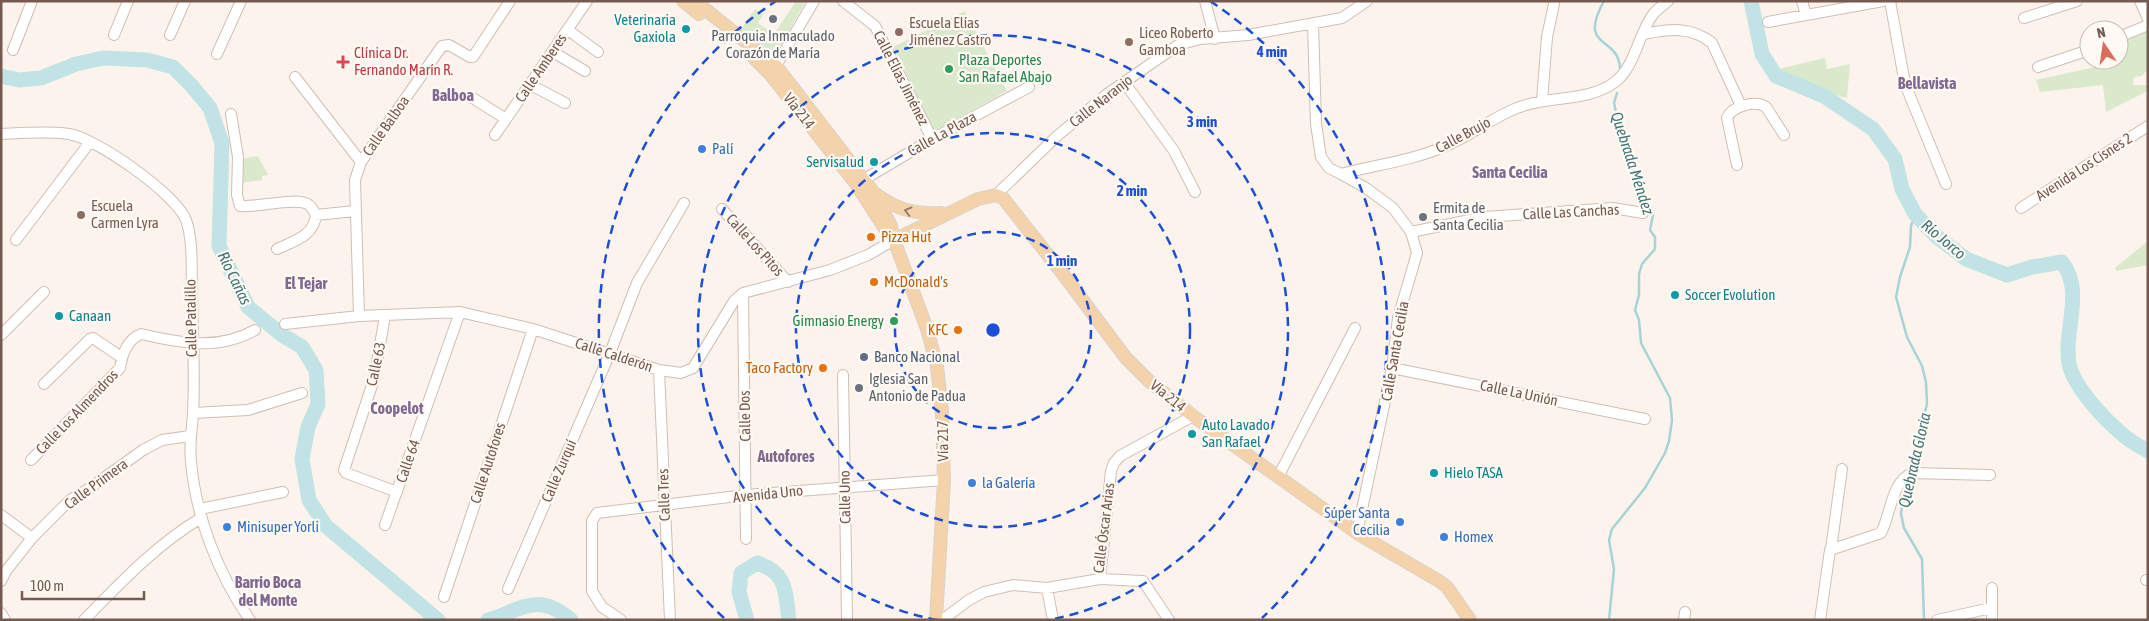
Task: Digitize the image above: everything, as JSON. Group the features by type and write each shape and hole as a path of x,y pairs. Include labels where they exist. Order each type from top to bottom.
{"main road":[{"name":"Vía 214","path":"682,1 742,48 774,70"},
{"name":"Vía 214","path":"695,1 774,70 860,182 884,229 894,240"},
{"name":"Vía 214","path":"860,182 874,193 891,226 894,240"},
{"path":"874,193 888,203 911,212 946,213"},
{"name":"Vía 214","path":"996,195 1008,203 1126,358 1149,381 1193,416 1357,533 1448,587 1470,620"},
{"path":"894,240 978,198 996,195"},
{"name":"Vía 217","path":"894,240 913,287 936,366 942,411 944,480 936,620"}],"street":[{"path":"13,50 32,1"},
{"path":"114,35 128,1"},
{"path":"170,35 185,1"},
{"path":"217,54 241,1"},
{"name":"Calle Balboa","path":"359,316 355,180 361,162 442,46 449,45 473,57 510,1"},
{"name":"Calle Amberes","path":"495,135 587,1"},
{"path":"774,70 814,1"},
{"name":"Calle Elías Jiménez","path":"843,1 875,26 932,138"},
{"path":"1205,1 1215,38"},
{"name":"Calle Naranjo","path":"996,195 1056,137 1124,82 1178,45 1200,39 1248,35 1342,18 1367,1"},
{"name":"Calle Brujo","path":"1341,174 1439,149 1518,107 1542,100 1597,92 1613,83 1627,69 1654,13 1668,1"},
{"path":"1802,1 1806,15"},
{"path":"1768,22 1883,1"},
{"path":"1890,1 1905,84 1946,184"},
{"path":"2024,18 2077,1"},
{"path":"2140,1 2148,20"},
{"path":"1542,100 1547,37 1554,4"},
{"path":"1313,23 1316,124 1321,157 1329,168 1341,174"},
{"path":"2129,33 2148,24"},
{"path":"568,30 598,52"},
{"path":"1644,34 1676,30 1694,32 1703,36 1712,43 1741,106"},
{"path":"553,52 585,71"},
{"path":"2038,67 2079,53"},
{"path":"295,77 361,162"},
{"path":"1124,82 1174,151 1195,192"},
{"path":"531,85 565,104"},
{"name":"Calle La Plaza","path":"860,182 932,138 1029,86"},
{"path":"471,97 506,119"},
{"path":"1737,165 1726,118 1728,114 1741,106 1763,105 1784,135"},
{"path":"231,114 238,157 237,195 240,206 272,205 294,200 308,204 316,215 315,223 306,235 277,249"},
{"name":"Avenida Los Cisnes 2","path":"2021,208 2148,126"},
{"name":"Calle Patalillo","path":"1,134 71,134 90,142 152,181 174,203 186,220 189,236 192,345 193,413 190,436 191,462 200,514 220,566 250,620"},
{"path":"16,240 90,142"},
{"name":"Calle Santa Cecilia","path":"1341,174 1389,203 1411,232 1416,245 1417,256 1398,318 1392,368 1357,533"},
{"name":"Calle Zurquí","path":"508,589 610,353 637,283 684,203"},
{"name":"Calle Las Canchas","path":"1411,232 1485,217 1613,208 1643,213"},
{"name":"Calle Los Pitos","path":"722,209 788,282"},
{"path":"316,215 355,211"},
{"path":"744,293 830,270 868,255 894,240"},
{"path":"1,335 44,292"},
{"name":"Calle Calderón","path":"285,324 359,316 460,312 533,329 659,370 681,373 693,368 734,301 744,293"},
{"name":"Calle Dos","path":"744,293 746,539"},
{"name":"Calle 64","path":"386,525 460,312"},
{"name":"Calle 63","path":"384,316 374,379 344,470 346,473 396,492"},
{"path":"1278,477 1355,328"},
{"name":"Calle Autofores","path":"444,597 533,329"},
{"path":"192,345 240,338 254,330"},
{"name":"Calle Los Almendros","path":"32,460 120,368 122,352 137,336 141,334 192,345"},
{"path":"44,384 90,339 93,338 121,357"},
{"name":"Calle La Unión","path":"1392,368 1645,419"},
{"name":"Calle Tres","path":"659,370 670,620"},
{"name":"Calle Uno","path":"844,375 847,620"},
{"path":"193,413 248,410 302,393"},
{"name":"Calle Óscar Arias","path":"942,620 969,600 984,592 1013,585 1047,588 1100,579 1111,471 1114,463 1120,456 1193,416"},
{"name":"Calle Primera","path":"1,581 6,571 32,538 70,500 143,450 162,440 190,436"},
{"path":"1820,620 1842,469"},
{"path":"1831,548 1881,533 1899,482 1906,475 1912,473 1990,475"},
{"name":"Avenida Uno","path":"621,620 602,607 592,590 592,532 594,516 601,511 845,487 944,480"},
{"path":"84,620 120,582 200,514 283,492"},
{"path":"1,515 32,538"},
{"path":"1100,579 1143,581 1169,620"},
{"path":"1047,588 1053,620"},
{"path":"1992,588 1992,620"},
{"path":"1937,620 1991,608"},
{"path":"1,613 5,620"}],"green space":[{"path":"796,1 806,1 775,55 741,29 755,9 763,15 758,23 774,34"},
{"name":"Plaza Deportes San Rafael Abajo","path":"965,11 1007,91 934,131 893,47"},
{"path":"2143,31 2148,33 2147,70 2142,76 2134,77 2133,85 2148,85 2148,91 2106,112 2103,85 2040,92 2036,80 2082,70 2129,70 2129,37"},
{"path":"1825,58 1827,69 1850,64 1847,98 1818,91 1781,75 1778,69"},
{"path":"258,156 268,175 262,176 262,180 241,183 241,161"},
{"path":"2148,241 2148,265 2116,271 2115,268"}],"waterway":[{"name":"Quebrada Méndez","path":"1604,1 1597,17 1595,28 1601,40 1613,50 1618,58 1620,68"},
{"name":"Río Jorco","path":"1751,1 1762,54 1776,76 1824,96 1873,129 1895,159 1902,189 1915,214 1936,236 1966,259 2007,275 2032,267 2062,262 2069,274 2072,286 2073,298 2068,351 2072,373 2083,392 2107,420 2128,439 2148,451"},
{"name":"Río Cañas","path":"1,76 19,80 41,78 76,64 103,58 147,60 173,67 210,108 222,143 219,246 248,307 282,335 302,347 316,370 318,404 308,427 302,459 309,500 326,526 438,620"},
{"name":"Quebrada Méndez","path":"1609,620 1614,569 1609,540 1612,529 1645,488 1665,453 1672,420 1670,398 1641,343 1639,320 1635,310 1639,295 1639,274 1642,264 1655,249 1655,237 1650,230 1653,215 1646,195 1639,185 1620,130 1614,103 1617,93"},
{"name":"Quebrada Gloria","path":"1913,470 1927,404 1926,382 1922,366 1907,337 1896,297 1900,277 1910,247 1911,226 1915,214"},
{"name":"Quebrada Gloria","path":"1911,478 1902,503 1901,514 1904,528 1922,559 1924,620"},
{"name":"Río Cañas","path":"747,620 739,592 741,573 757,563 775,572 780,578 785,592 789,620"},
{"name":"Río Cañas","path":"488,620 530,605 548,606 571,620"}],"place":[{"name":"Parroquia Inmaculado Corazón de María","path":"773,19"},
{"name":"Veterinaria Gaxiola","path":"686,29"},
{"name":"Escuela Elías Jiménez Castro","path":"899,32"},
{"name":"Liceo Roberto Gamboa","path":"1129,42"},
{"name":"Clínica Dr. Fernando Marín R.","path":"343,62"},
{"name":"Plaza Deportes San Rafael Abajo","path":"949,69"},
{"name":"Palí","path":"702,149"},
{"name":"Servisalud","path":"874,162"},
{"name":"Escuela Carmen Lyra","path":"81,215"},
{"name":"Ermita de Santa Cecilia","path":"1423,217"},
{"name":"Pizza Hut","path":"871,237"},
{"name":"McDonald's","path":"874,282"},
{"name":"Soccer Evolution","path":"1675,295"},
{"name":"Canaan","path":"59,316"},
{"name":"Gimnasio Energy","path":"894,321"},
{"name":"KFC","path":"958,330"},
{"name":"Banco Nacional","path":"864,357"},
{"name":"Taco Factory","path":"823,368"},
{"name":"Iglesia San Antonio de Padua","path":"859,388"},
{"name":"Auto Lavado San Rafael","path":"1192,434"},
{"name":"Hielo TASA","path":"1434,473"},
{"name":"la Galería","path":"972,483"},
{"name":"Súper Santa Cecilia","path":"1400,522"},
{"name":"Minisuper Yorli","path":"227,527"},
{"name":"Homex","path":"1444,537"}],"district":[{"name":"Bellavista","path":"1927,83"},
{"name":"Balboa","path":"453,95"},
{"name":"Santa Cecilia","path":"1510,172"},
{"name":"El Tejar","path":"306,283"},
{"name":"Coopelot","path":"397,408"},
{"name":"Autofores","path":"786,456"},
{"name":"Barrio Boca del Monte","path":"268,591"}]}
